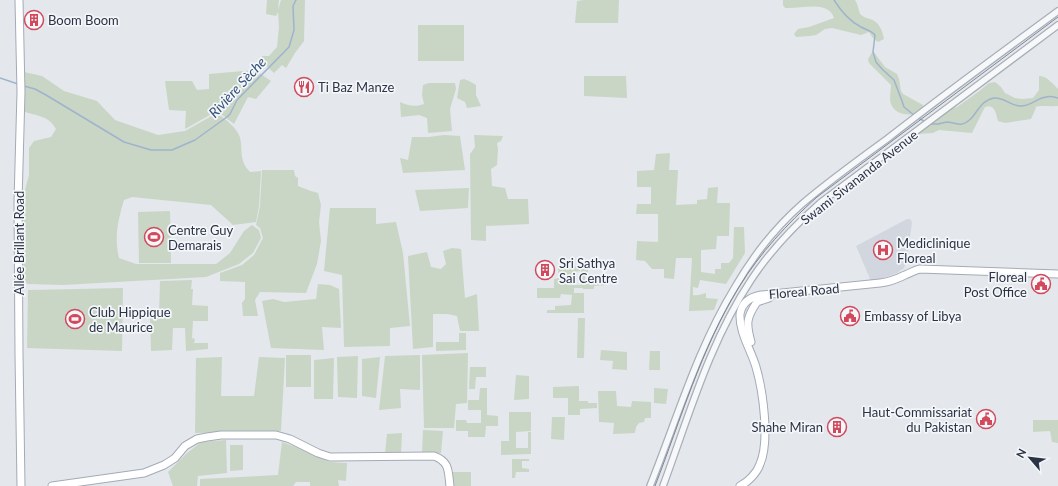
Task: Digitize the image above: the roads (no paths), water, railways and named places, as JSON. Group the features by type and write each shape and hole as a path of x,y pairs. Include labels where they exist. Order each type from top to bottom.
{"main road":[{"name":"Allée Brillant Road","path":"19,0 20,92 18,354 21,486"},
{"name":"Floreal Road","path":"740,486 756,471 764,454 764,419 759,379 747,327 748,319 757,302 789,293 880,283 893,280 920,269 1058,274"},
{"path":"52,486 144,473 164,465 175,458 185,446 197,439 221,435 268,434 281,436 330,457 434,456 441,459 445,463 450,484"}],"street":[{"path":"650,486 696,365 724,305 749,265 781,224 802,204 905,124 1058,11"},
{"name":"Swami Sivananda Avenue","path":"663,484 704,371 742,294 758,270 798,223 820,204 1058,25"}],"waterway":[{"name":"Rivière Sèche","path":"24,86 35,89 46,95 124,142 151,150 172,150 195,140 227,117 237,100 289,47 294,30 293,6 296,0"},
{"name":"Rivière Sèche","path":"834,0 849,19 875,35 873,52 876,62 894,80 904,107 915,116"},
{"name":"Rivière Sèche","path":"0,78 18,84"},
{"name":"Rivière Sèche","path":"929,123 936,124 947,122 962,124 971,119 984,103 994,98 1001,99 1017,106 1024,106 1047,97 1058,98"},
{"name":"Rivière Sèche","path":"918,118 926,122"}],"tram line":[{"path":"655,486 692,385 714,335 747,274 775,239 817,197 1058,17"}],"place":[{"name":"Boom Boom","path":"34,20"},
{"name":"Ti Baz Manze","path":"304,87"},
{"name":"Centre Guy Demarais","path":"154,237"},
{"name":"Mediclinique Floreal","path":"883,250"},
{"name":"Sri Sathya Sai Centre","path":"545,270"},
{"name":"Floreal Post Office","path":"1041,284"},
{"name":"Embassy of Libya","path":"850,316"},
{"name":"Club Hippique de Maurice","path":"75,319"},
{"name":"Haut-Commissariat du Pakistan","path":"986,419"},
{"name":"Shahe Miran","path":"837,427"}]}
